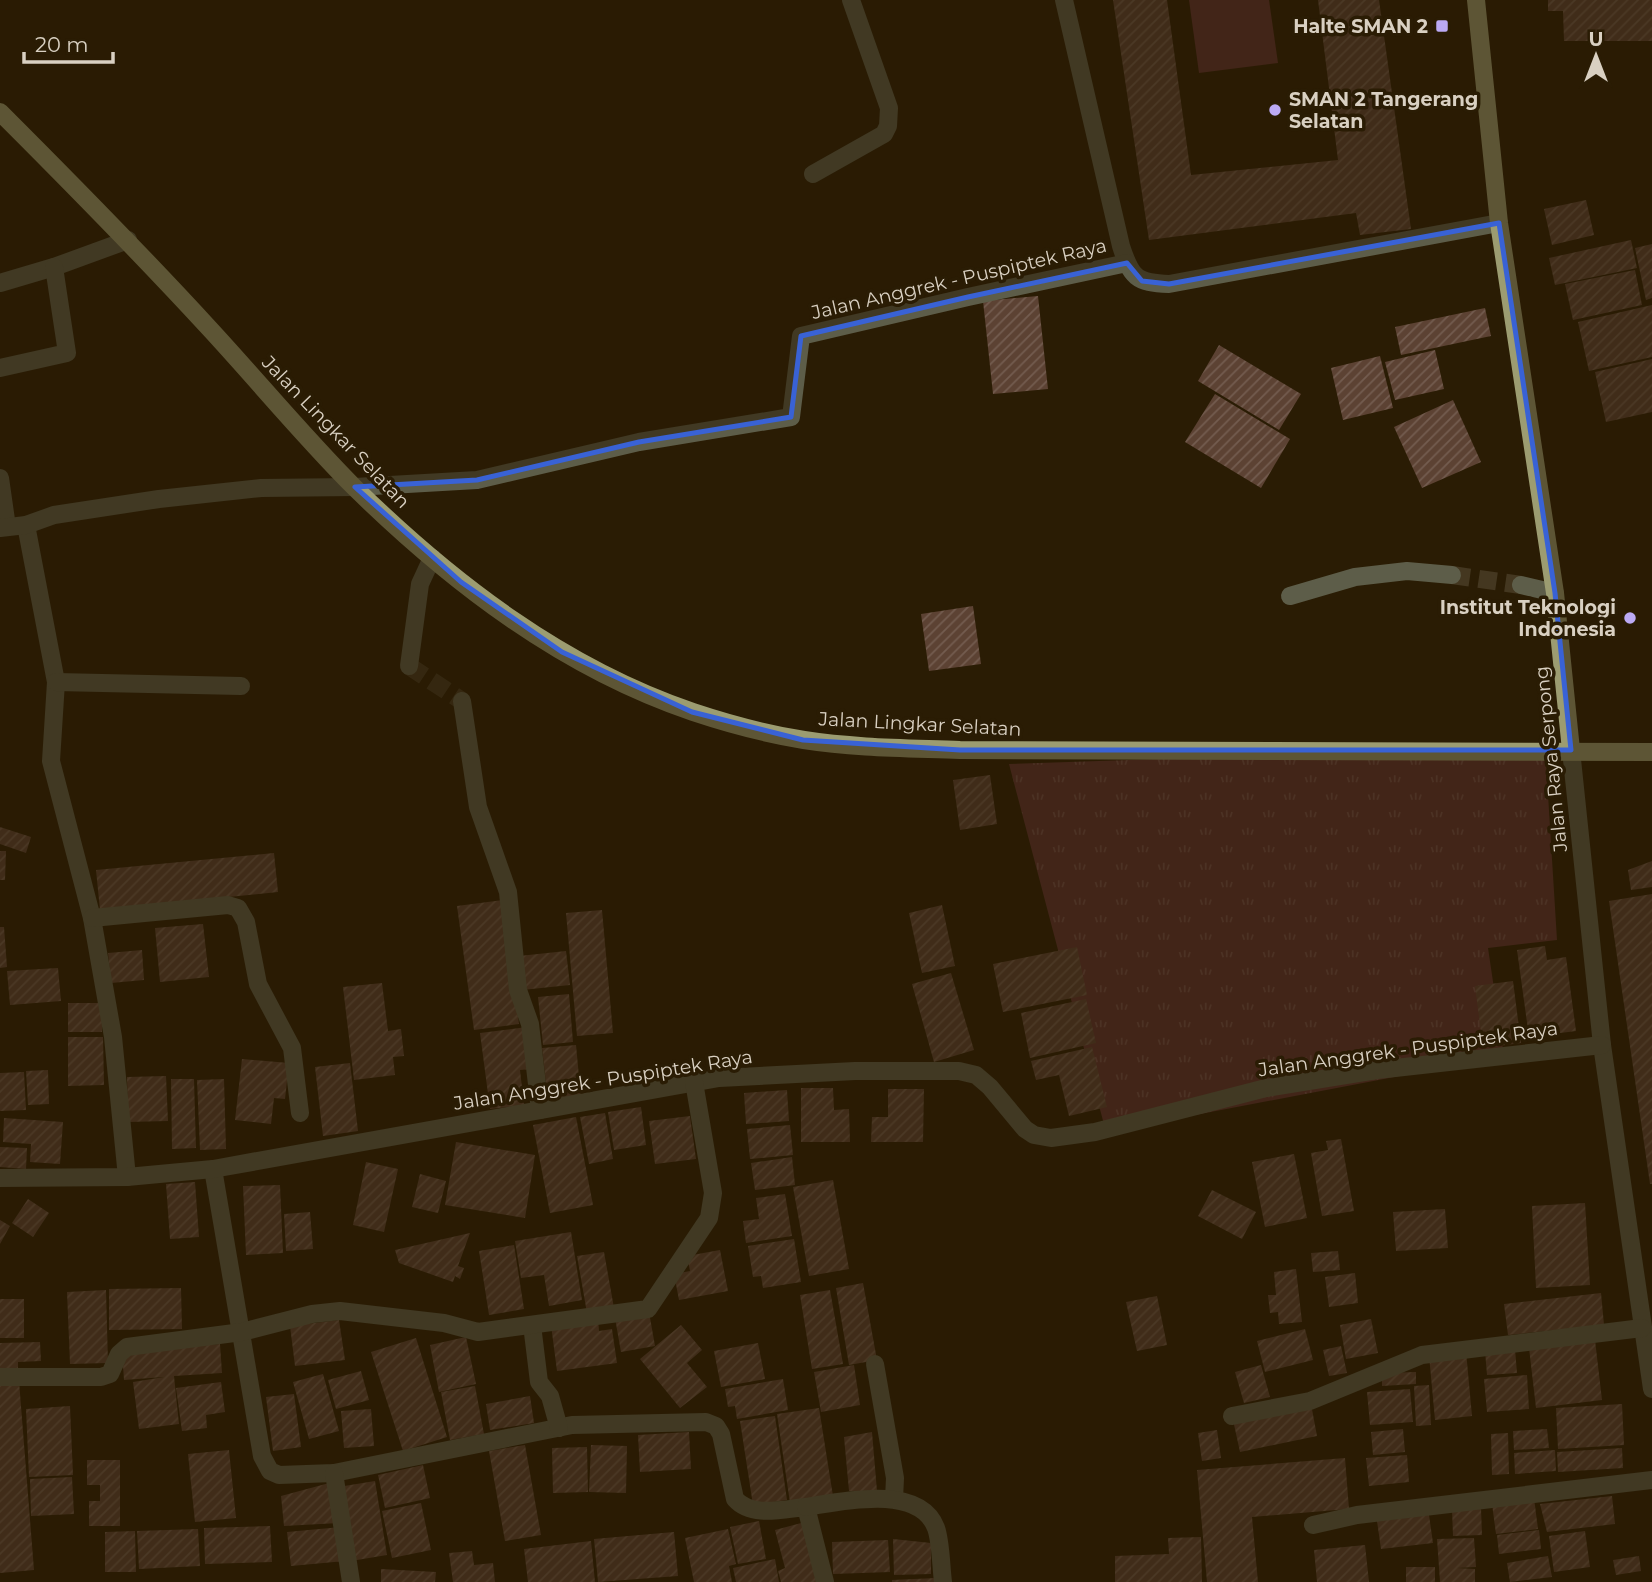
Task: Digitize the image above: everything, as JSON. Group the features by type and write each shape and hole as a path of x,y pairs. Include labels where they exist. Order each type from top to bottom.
{"main road":[{"name":"Jalan Raya Serpong","path":"1476,0 1500,223 1555,593 1572,750"},
{"name":"Jalan Lingkar Selatan","path":"0,112 128,240 355,487 432,558 491,605 551,645 624,684 692,712 803,740 881,747 960,750 1652,752"}],"street":[{"path":"813,174 884,134 888,125 889,108 851,0"},
{"path":"1064,0 1127,264 1132,273 1142,281 1169,284 1500,223"},
{"path":"0,283 128,240"},
{"name":"Jalan Anggrek - Puspiptek Raya","path":"4,527 26,524 54,515 159,499 261,488 355,487 477,480 639,442 791,417 801,336 1127,264"},
{"path":"0,368 67,353 54,267"},
{"path":"0,478 4,527"},
{"path":"26,524 56,682 51,761 92,918 113,1037 127,1177"},
{"path":"409,666 419,584 432,558"},
{"path":"1290,596 1354,577 1407,571 1452,575"},
{"path":"1521,584 1555,593"},
{"path":"56,682 241,686"},
{"path":"462,701 478,807 508,892 518,990 530,1024 540,1110"},
{"name":"Jalan Raya Serpong","path":"1572,750 1602,1045 1652,1389"},
{"path":"92,918 228,905 238,908 246,922 258,984 292,1048 300,1113"},
{"name":"Jalan Anggrek - Puspiptek Raya","path":"0,1178 127,1177 214,1169 694,1082 775,1073 959,1071 976,1075 990,1087 1025,1129 1034,1135 1051,1138 1095,1132 1266,1088 1377,1070 1602,1045"},
{"path":"0,1377 101,1377 110,1374 119,1354 127,1347 242,1332 312,1314 340,1311 444,1323 478,1332 648,1309 709,1218 713,1193 694,1082"},
{"path":"214,1169 265,1464 270,1471 279,1475 334,1473 572,1425 706,1422 716,1426 721,1434 735,1499 742,1507 757,1511 866,1499 894,1499 917,1508 928,1516 936,1528 943,1582"},
{"path":"532,1325 539,1382 550,1396 559,1428"},
{"path":"1232,1416 1310,1401 1422,1355 1642,1328"},
{"path":"875,1364 895,1478 894,1499"},
{"path":"334,1473 351,1582"},
{"path":"1313,1525 1356,1515 1652,1480"},
{"path":"806,1507 825,1582"}],"highlighted area":[{"path":"1499,223 1555,593 1571,750 960,750 803,740 692,712 562,652 461,582 355,487 477,480 639,442 791,417 801,336 968,297 1127,263 1142,281 1169,284"}],"green space":[{"path":"1189,0 1269,0 1278,63 1199,73"},
{"path":"1545,746 1557,940 1488,948 1504,1056 1106,1132 1009,764"}],"building":[{"path":"1113,0 1167,0 1191,175 1338,160 1318,0 1379,0 1411,229 1360,235 1356,213 1149,240"},
{"path":"1548,0 1652,0 1652,41 1564,41 1563,11 1548,11"},
{"path":"1586,200 1594,235 1552,245 1544,209"},
{"path":"1631,240 1637,268 1555,285 1549,258"},
{"path":"1652,244 1652,298 1646,300 1635,248"},
{"path":"1635,270 1642,305 1573,320 1565,284"},
{"path":"1038,296 1048,389 993,394 983,301"},
{"path":"1652,305 1652,357 1589,371 1578,322"},
{"path":"1485,308 1491,336 1401,355 1395,327"},
{"path":"1219,345 1301,394 1279,430 1198,381"},
{"path":"1435,350 1444,389 1395,400 1385,362"},
{"path":"1380,356 1393,408 1343,420 1331,368"},
{"path":"1652,359 1652,412 1606,422 1595,372"},
{"path":"1215,394 1290,439 1261,488 1185,442"},
{"path":"1453,400 1481,462 1422,488 1394,427"},
{"path":"973,606 981,664 929,671 921,614"},
{"path":"990,775 997,824 960,830 953,780"},
{"path":"0,827 31,837 26,853 0,844"},
{"path":"0,851 6,851 5,880 0,880"},
{"path":"274,853 278,892 100,910 96,870"},
{"path":"1652,861 1652,887 1631,890 1628,870"},
{"path":"1652,894 1652,1184 1650,1184 1609,901"},
{"path":"503,900 519,1024 474,1030 457,906"},
{"path":"942,905 955,966 922,973 909,913"},
{"path":"602,910 613,1033 577,1036 566,913"},
{"path":"203,924 209,977 160,982 155,928"},
{"path":"0,927 4,927 7,967 0,968"},
{"path":"1545,946 1547,960 1566,957 1576,1031 1529,1037 1517,950"},
{"path":"1077,947 1087,995 1003,1012 993,964"},
{"path":"142,950 144,980 111,983 108,953"},
{"path":"566,951 570,985 522,990 519,956"},
{"path":"58,968 61,1001 10,1005 7,971"},
{"path":"951,973 974,1050 934,1062 912,984"},
{"path":"1513,981 1521,1043 1483,1048 1475,986"},
{"path":"382,983 388,1031 401,1029 404,1056 393,1057 395,1075 354,1080 343,987"},
{"path":"569,994 573,1042 543,1045 538,997"},
{"path":"1086,999 1096,1043 1030,1058 1021,1013"},
{"path":"68,1003 102,1003 102,1032 68,1032"},
{"path":"527,1027 532,1069 520,1070 524,1105 490,1109 480,1033"},
{"path":"68,1037 103,1037 104,1085 68,1086"},
{"path":"576,1045 581,1098 548,1102 542,1048"},
{"path":"1092,1047 1107,1107 1069,1116 1059,1075 1036,1080 1031,1061"},
{"path":"242,1059 289,1063 285,1099 274,1098 271,1124 235,1120"},
{"path":"350,1063 358,1131 323,1136 315,1067"},
{"path":"48,1070 49,1104 28,1105 26,1071"},
{"path":"24,1072 26,1110 0,1111 0,1073"},
{"path":"166,1076 168,1121 128,1122 127,1077"},
{"path":"171,1079 194,1079 196,1148 172,1149"},
{"path":"224,1079 226,1149 200,1150 197,1080"},
{"path":"801,1088 833,1088 834,1110 849,1109 850,1142 801,1142"},
{"path":"888,1089 924,1089 923,1142 871,1142 872,1117 888,1117"},
{"path":"787,1090 789,1121 746,1124 744,1093"},
{"path":"641,1107 646,1145 614,1150 608,1112"},
{"path":"605,1113 613,1159 589,1164 580,1117"},
{"path":"690,1116 696,1159 655,1164 649,1121"},
{"path":"576,1117 593,1205 550,1213 533,1125"},
{"path":"4,1118 63,1122 60,1164 30,1162 31,1144 3,1142"},
{"path":"790,1125 793,1155 750,1159 747,1129"},
{"path":"1341,1139 1354,1211 1322,1216 1311,1153 1328,1150 1326,1141"},
{"path":"456,1142 535,1155 525,1218 445,1205"},
{"path":"0,1147 27,1148 26,1169 0,1167"},
{"path":"1294,1154 1307,1218 1265,1227 1252,1162"},
{"path":"792,1157 795,1185 755,1190 751,1163"},
{"path":"366,1162 398,1169 384,1232 353,1225"},
{"path":"420,1174 446,1181 438,1213 412,1207"},
{"path":"833,1180 849,1269 809,1276 793,1187"},
{"path":"195,1182 199,1237 170,1239 166,1184"},
{"path":"280,1185 283,1253 246,1255 243,1186"},
{"path":"1212,1190 1256,1212 1242,1239 1198,1216"},
{"path":"785,1194 792,1236 746,1243 743,1221 759,1219 756,1198"},
{"path":"28,1199 49,1213 33,1237 12,1223"},
{"path":"1585,1203 1590,1285 1536,1288 1532,1206"},
{"path":"1445,1209 1448,1248 1396,1251 1393,1212"},
{"path":"310,1212 313,1249 286,1251 284,1214"},
{"path":"0,1220 10,1226 0,1244"},
{"path":"571,1232 582,1300 549,1306 544,1275 521,1278 515,1241"},
{"path":"470,1233 458,1266 464,1268 460,1279 455,1276 453,1282 399,1263 395,1250"},
{"path":"794,1239 801,1282 763,1288 761,1276 753,1277 748,1246"},
{"path":"514,1245 524,1309 489,1315 479,1251"},
{"path":"720,1250 728,1291 679,1300 674,1274 690,1271 687,1256"},
{"path":"1338,1251 1340,1270 1313,1272 1311,1253"},
{"path":"604,1252 614,1308 587,1313 577,1256"},
{"path":"1296,1269 1302,1322 1279,1324 1278,1312 1270,1313 1268,1295 1276,1295 1274,1272"},
{"path":"1355,1273 1358,1303 1329,1307 1325,1277"},
{"path":"863,1283 877,1360 849,1365 836,1288"},
{"path":"181,1288 182,1329 109,1330 109,1289"},
{"path":"106,1290 108,1363 70,1364 67,1292"},
{"path":"830,1290 843,1364 812,1369 800,1295"},
{"path":"1601,1293 1604,1325 1508,1335 1504,1304"},
{"path":"1157,1296 1167,1345 1137,1351 1126,1302"},
{"path":"0,1299 24,1299 24,1338 0,1338"},
{"path":"649,1312 655,1346 621,1352 615,1318"},
{"path":"598,1318 599,1331 612,1329 617,1363 557,1371 551,1325"},
{"path":"1371,1319 1378,1353 1346,1359 1340,1325"},
{"path":"339,1320 345,1360 295,1366 290,1326"},
{"path":"681,1325 702,1350 687,1363 707,1387 680,1408 640,1359"},
{"path":"1305,1329 1313,1360 1265,1372 1257,1341"},
{"path":"466,1337 476,1384 439,1392 430,1345"},
{"path":"416,1338 447,1437 403,1451 371,1352"},
{"path":"1595,1340 1602,1400 1536,1408 1529,1348"},
{"path":"40,1342 41,1361 18,1362 18,1372 0,1372 0,1343"},
{"path":"758,1343 765,1379 721,1387 714,1351"},
{"path":"220,1344 222,1373 174,1376 179,1424 139,1429 133,1382 164,1377 124,1380 122,1351"},
{"path":"1341,1346 1347,1373 1329,1376 1323,1350"},
{"path":"1515,1349 1517,1373 1487,1375 1485,1351"},
{"path":"1466,1351 1472,1416 1435,1420 1429,1355"},
{"path":"854,1365 860,1405 821,1412 814,1372"},
{"path":"1261,1365 1270,1397 1244,1403 1235,1372"},
{"path":"361,1371 369,1400 336,1409 328,1380"},
{"path":"1416,1372 1416,1384 1382,1386 1382,1373"},
{"path":"323,1374 339,1431 309,1439 293,1382"},
{"path":"1527,1375 1529,1409 1487,1412 1484,1379"},
{"path":"783,1379 788,1410 737,1419 735,1406 728,1407 725,1389"},
{"path":"19,1381 34,1570 0,1573 0,1382"},
{"path":"221,1382 225,1412 206,1415 207,1428 182,1431 176,1388"},
{"path":"1429,1385 1431,1425 1416,1426 1414,1386"},
{"path":"475,1386 484,1434 450,1440 441,1392"},
{"path":"1410,1389 1413,1422 1370,1425 1367,1392"},
{"path":"294,1394 301,1447 273,1451 266,1397"},
{"path":"530,1396 534,1423 490,1430 486,1404"},
{"path":"1311,1404 1317,1436 1240,1452 1233,1420"},
{"path":"1622,1404 1624,1445 1558,1449 1556,1408"},
{"path":"70,1406 73,1475 29,1477 26,1409"},
{"path":"819,1408 833,1496 790,1503 777,1414"},
{"path":"371,1409 374,1446 344,1448 341,1411"},
{"path":"775,1416 787,1500 753,1505 740,1421"},
{"path":"1403,1429 1405,1452 1373,1455 1371,1432"},
{"path":"1547,1429 1549,1448 1514,1450 1513,1431"},
{"path":"1217,1430 1221,1458 1202,1461 1198,1433"},
{"path":"689,1432 691,1469 640,1472 638,1435"},
{"path":"872,1432 877,1491 849,1491 844,1437"},
{"path":"1508,1433 1509,1474 1492,1475 1491,1434"},
{"path":"525,1445 541,1535 505,1541 489,1451"},
{"path":"591,1445 627,1446 626,1493 589,1492"},
{"path":"587,1447 588,1492 553,1493 552,1448"},
{"path":"1622,1448 1623,1468 1558,1472 1557,1452"},
{"path":"229,1450 236,1518 195,1522 188,1454"},
{"path":"1555,1450 1556,1471 1515,1474 1514,1453"},
{"path":"1407,1455 1409,1482 1369,1486 1366,1458"},
{"path":"1345,1458 1349,1509 1252,1517 1258,1582 1207,1582 1197,1470"},
{"path":"87,1460 120,1460 120,1526 89,1526 89,1501 100,1501 100,1485 87,1485"},
{"path":"423,1465 430,1498 385,1508 378,1475"},
{"path":"72,1477 74,1514 31,1516 30,1479"},
{"path":"375,1481 387,1555 351,1561 338,1487"},
{"path":"333,1482 339,1523 284,1526 281,1496"},
{"path":"1612,1496 1615,1524 1547,1532 1540,1504"},
{"path":"1534,1498 1538,1529 1496,1534 1492,1504"},
{"path":"421,1503 431,1550 392,1558 382,1511"},
{"path":"1481,1508 1482,1535 1453,1536 1452,1509"},
{"path":"1429,1515 1433,1543 1381,1549 1377,1521"},
{"path":"759,1521 766,1559 738,1564 730,1527"},
{"path":"805,1522 822,1582 781,1582 778,1571 785,1568 775,1530"},
{"path":"270,1526 272,1562 205,1564 204,1528"},
{"path":"341,1527 345,1561 291,1566 287,1532"},
{"path":"198,1529 200,1566 139,1569 137,1531"},
{"path":"728,1529 736,1564 729,1566 732,1582 694,1582 685,1538"},
{"path":"1539,1530 1541,1549 1499,1554 1497,1535"},
{"path":"135,1531 136,1572 105,1572 105,1532"},
{"path":"1585,1531 1590,1567 1554,1572 1549,1536"},
{"path":"674,1532 678,1576 598,1582 594,1539"},
{"path":"1201,1537 1202,1582 1115,1582 1115,1556 1169,1554 1168,1538"},
{"path":"1474,1538 1476,1567 1457,1568 1475,1569 1475,1582 1440,1582 1437,1539"},
{"path":"893,1539 931,1543 931,1574 894,1575"},
{"path":"888,1540 890,1572 833,1574 832,1542"},
{"path":"591,1541 595,1582 528,1582 524,1549"},
{"path":"1365,1545 1369,1582 1317,1582 1314,1550"},
{"path":"472,1551 474,1565 493,1563 495,1582 453,1582 449,1553"},
{"path":"1548,1556 1552,1577 1510,1582 1507,1563"},
{"path":"1639,1556 1641,1571 1616,1575 1613,1560"},
{"path":"775,1559 779,1582 736,1582 733,1568"},
{"path":"1406,1567 1435,1567 1435,1582 1406,1582"},
{"path":"381,1569 436,1572 435,1582 381,1582"},
{"path":"936,1578 937,1582 892,1582 892,1580"}],"tunnel":[{"path":"1452,575 1521,585"},
{"path":"409,666 462,701"}],"place":[{"name":"Halte SMAN 2","path":"1442,26"},
{"name":"SMAN 2 Tangerang Selatan","path":"1275,110"},
{"name":"Institut Teknologi Indonesia","path":"1630,618"}]}
